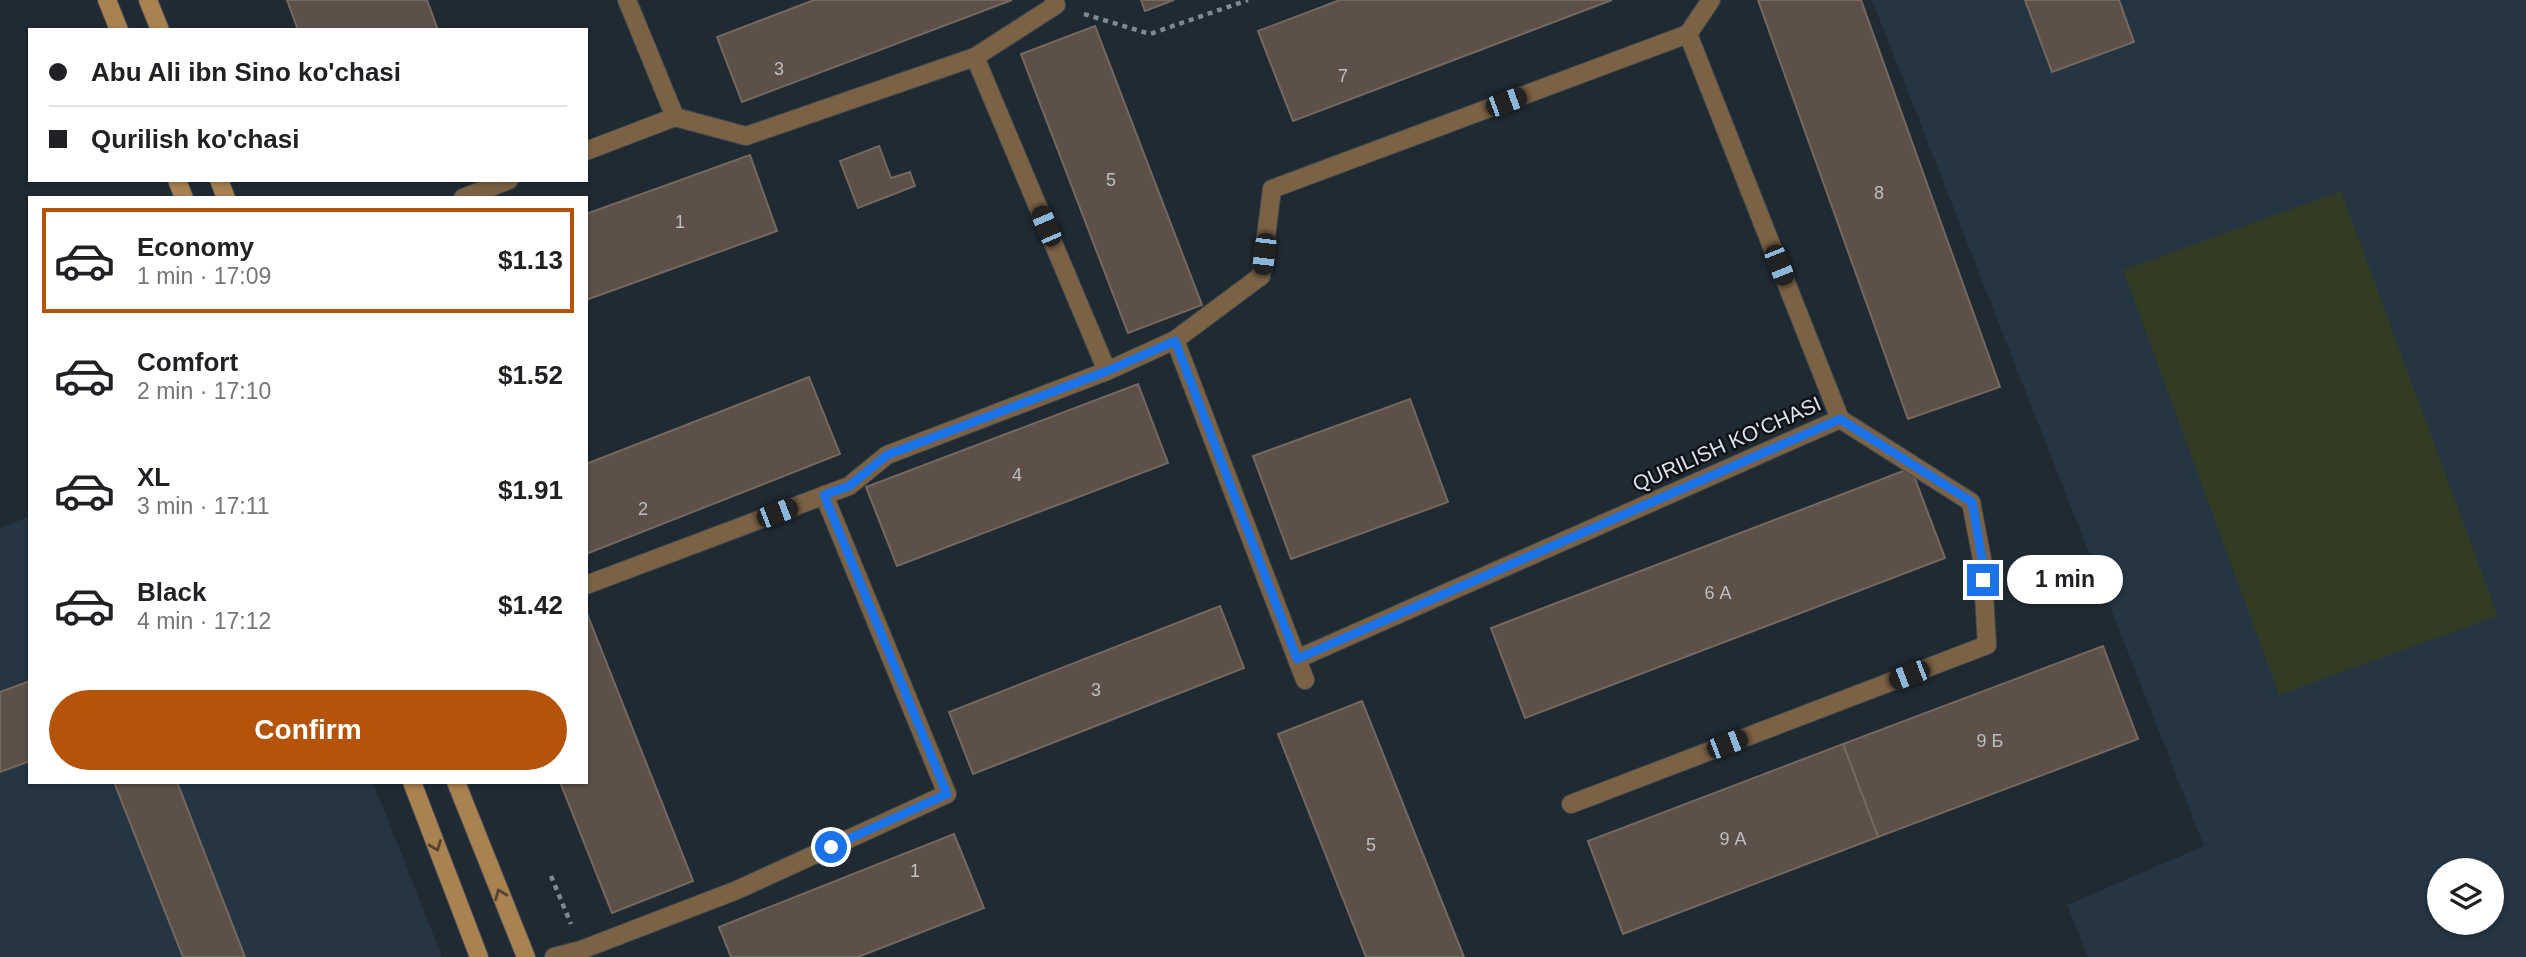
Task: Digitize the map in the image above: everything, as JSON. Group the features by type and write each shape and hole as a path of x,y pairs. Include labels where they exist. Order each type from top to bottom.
{"main road":[{"path":"107,0 118,28"},
{"path":"148,0 159,28"},
{"path":"413,784 479,957"},
{"path":"457,784 526,957"}],"street":[{"path":"627,0 675,117"},
{"path":"588,585 849,486 887,455 1107,371 1175,341 1261,276 1272,188 1688,34 1712,0"},
{"path":"588,150 675,117 746,136 975,57 1055,3"},
{"path":"1688,34 1840,419"},
{"path":"975,57 1107,371"},
{"path":"468,196 504,182"},
{"path":"1175,341 1305,680"},
{"name":"QURILISH KO'CHASI","path":"1297,659 1840,419 1972,502 1982,559 1987,645 1571,804"},
{"path":"554,957 581,950 737,890 947,794 824,495"}],"path":[{"path":"1055,3 1150,34 1248,0"},
{"path":"551,876 581,950"}],"shaded area":[{"path":"1872,0 2526,0 2526,957 2088,957 2067,905 2204,846"},
{"path":"28,517 28,784 374,784 442,957 0,957 0,528"}],"green space":[{"path":"2341,191 2498,616 2279,695 2123,270"}],"building":[{"path":"287,0 427,0 437,28 297,28"},
{"path":"814,0 1012,0 742,102 717,37"},
{"path":"1141,0 1174,0 1145,11"},
{"path":"1340,0 1612,0 1293,121 1258,31"},
{"path":"1758,0 1861,0 2000,387 1908,419"},
{"path":"2025,0 2119,0 2134,42 2052,72"},
{"path":"1095,26 1202,305 1128,333 1021,54"},
{"path":"879,146 891,178 910,172 915,186 858,208 840,161"},
{"path":"750,155 777,231 588,299 588,213"},
{"path":"809,377 840,454 588,553 588,463"},
{"path":"1138,384 1168,463 897,566 866,487"},
{"path":"1410,399 1448,502 1291,559 1253,456"},
{"path":"1911,468 1945,558 1525,718 1491,628"},
{"path":"1220,606 1244,668 973,774 949,712"},
{"path":"588,616 693,881 612,913 561,784 588,784"},
{"path":"2103,646 2138,739 1878,837 1843,744"},
{"path":"28,682 28,762 0,772 0,692"},
{"path":"1362,701 1464,957 1366,957 1278,734"},
{"path":"1843,744 1878,837 1623,934 1588,841"},
{"path":"115,784 178,784 245,957 183,957"},
{"path":"954,834 984,908 858,957 731,957 719,927"}],"route":[{"path":"831,847 947,794 824,495 849,486 887,455 1107,371 1175,341 1297,659 1840,419 1972,502 1983,580"}]}
